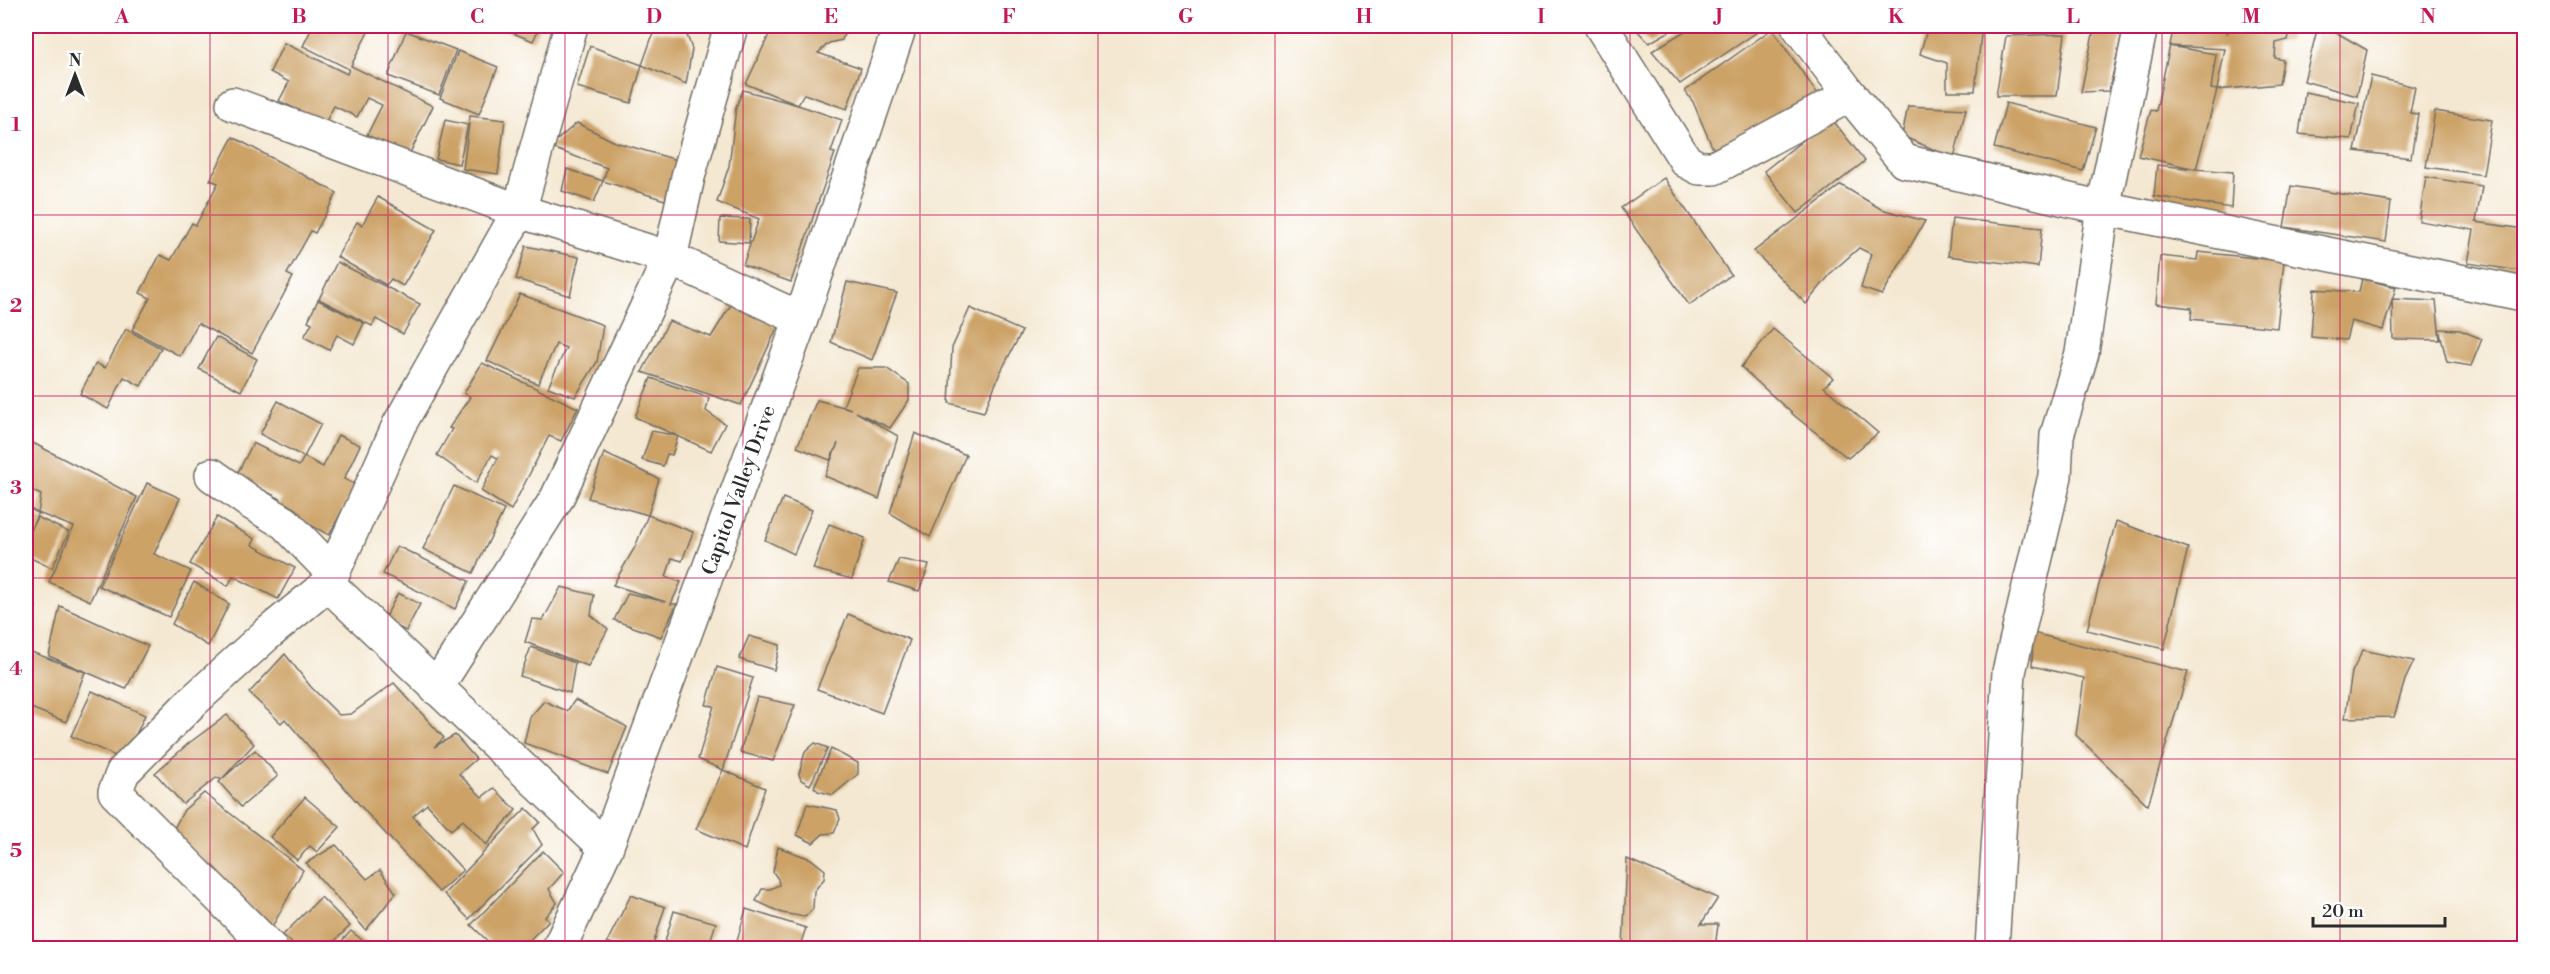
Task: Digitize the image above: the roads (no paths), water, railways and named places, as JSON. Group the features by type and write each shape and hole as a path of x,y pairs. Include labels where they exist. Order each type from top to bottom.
{"street":[{"path":"270,948 115,792 123,772 190,704 331,578 399,425 519,211 572,26"},
{"path":"436,688 557,498 670,258 688,177 731,26"},
{"name":"Capitol Valley Drive","path":"559,948 606,848 801,319 900,26"},
{"path":"1601,26 1686,161 1700,168 1714,168 1850,95"},
{"path":"1798,26 1904,161 2103,208 2523,294"},
{"path":"1992,948 2009,672 2055,476 2057,435 2082,353 2103,208 2141,26"},
{"path":"233,104 519,211 670,258 801,319"},
{"path":"212,474 250,502 285,523 331,578 436,688 606,848"}]}
